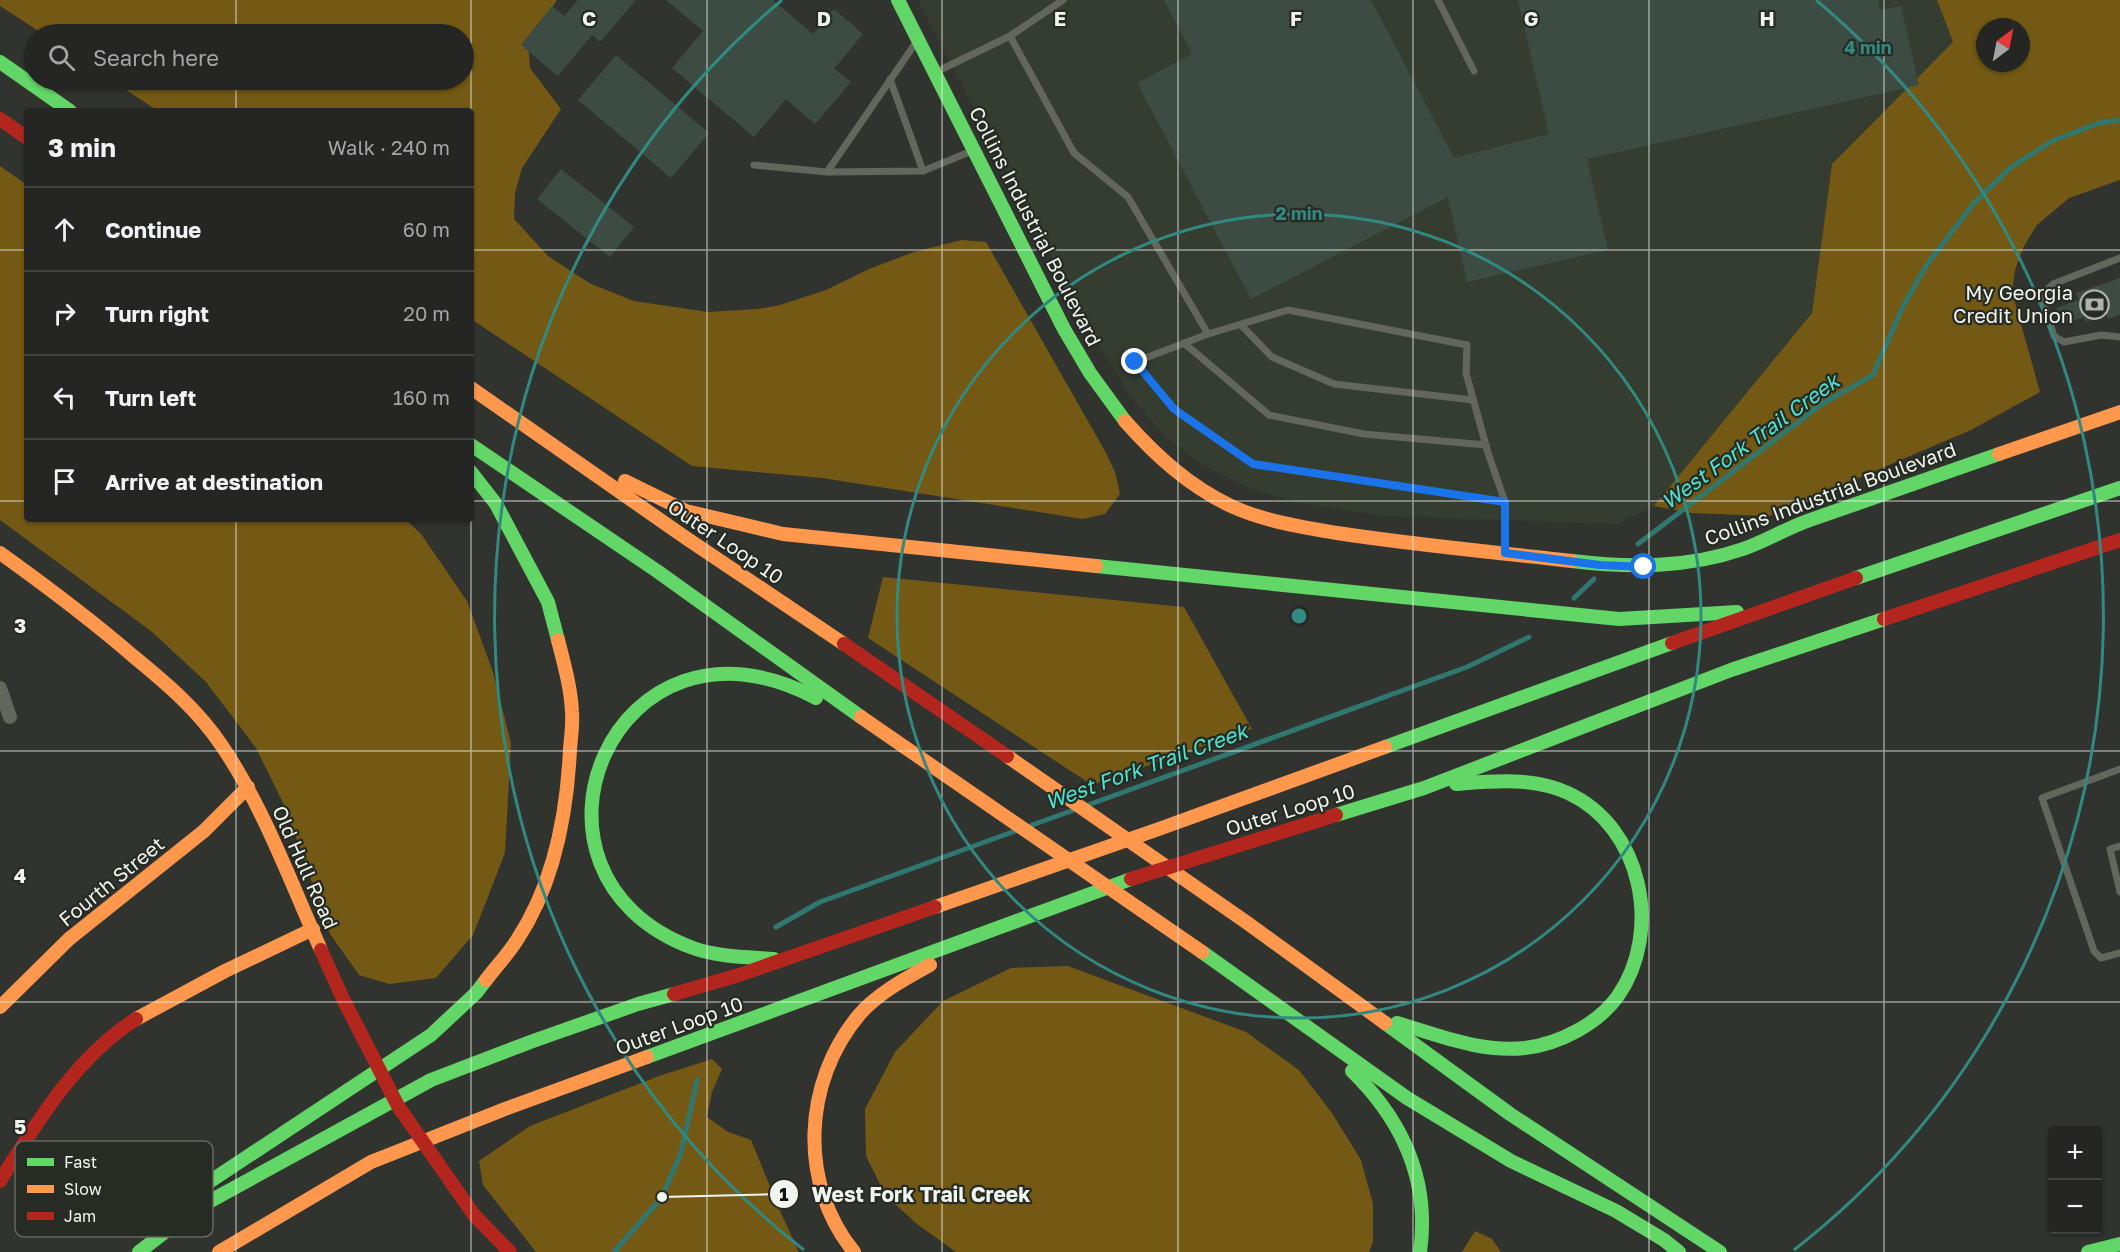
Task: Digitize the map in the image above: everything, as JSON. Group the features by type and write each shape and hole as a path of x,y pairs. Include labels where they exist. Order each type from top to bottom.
{"main road":[{"name":"Collins Industrial Boulevard","path":"898,0 1063,327 1089,370 1118,411 1150,449 1188,482 1232,506 1280,521 1379,539 1626,567 1651,567 1700,561 1744,549 1792,526 2120,412"},
{"path":"0,62 24,79"},
{"path":"40,90 66,108"},
{"path":"0,119 24,136"},
{"name":"Outer Loop 10","path":"474,390 1246,922 1510,1114 1720,1252"},
{"path":"504,411 597,468 686,511 783,534 1619,619 1763,610"},
{"path":"474,447 657,571 915,756 1181,937 1407,1098 1511,1161 1616,1211 1664,1240 1679,1252"},
{"path":"213,1179 431,1035 476,993 517,940 542,892 555,853 569,779 572,712 565,669 548,602 496,504 474,476"},
{"path":"213,1199 431,1080 533,1041 628,1007 782,960 1156,830 1763,610 2120,488"},
{"path":"1424,788 1731,670 2120,540"},
{"name":"Old Hull Road","path":"0,553 75,607 173,689 200,717 221,744 248,787 343,999 398,1106 474,1215 510,1252"},
{"path":"782,960 736,956 695,949 662,934 642,920 625,903 603,871 595,849 590,811 592,789 600,761 611,739 625,719 640,704 663,688 694,677 744,673 772,679 802,690 915,756"},
{"path":"1382,1019 1485,1048 1526,1048 1569,1036 1604,1011 1623,987 1638,946 1643,917 1639,885 1629,854 1608,823 1580,800 1552,788 1525,783 1485,781 1424,788"},
{"name":"Fourth Street","path":"0,1006 69,939 204,831 248,787"},
{"name":"Outer Loop 10","path":"219,1252 371,1162 516,1105 1107,886 1424,788"},
{"path":"854,1252 836,1225 825,1202 815,1157 813,1131 816,1109 831,1060 842,1038 860,1014 882,994 913,974 1006,925"},
{"path":"25,1141 68,1081 108,1039 137,1017 222,970 313,929"},
{"path":"1285,1011 1360,1078 1393,1125 1415,1167 1420,1188 1422,1227 1420,1252"},
{"path":"0,1181 15,1157"},
{"path":"137,1252 150,1237"},
{"path":"137,1252 157,1237"},
{"path":"2088,1252 2120,1244"}],"street":[{"path":"0,688 10,717"}],"lane":[{"path":"936,72 1010,36 1063,0"},
{"path":"1438,0 1474,71"},
{"path":"1010,36 1074,153 1128,197 1208,334"},
{"path":"827,172 918,39"},
{"path":"890,79 923,171"},
{"path":"754,165 827,172 923,171 975,150"},
{"path":"2120,258 2053,284 2047,288 2043,299 2054,336 2064,342 2101,335 2120,337"},
{"path":"1505,502 1253,464 1174,409 1135,362 1208,334 1288,310 1467,345 1466,373 1505,502 1505,553"},
{"path":"1241,325 1272,357 1334,384 1473,400"},
{"path":"1184,343 1269,415 1364,434 1486,445"},
{"path":"2120,769 2042,798 2094,951 2101,958 2120,953"},
{"path":"2120,846 2110,849 2120,892"}],"shaded area":[{"path":"0,0 557,0 528,43 530,68 561,109 522,168 515,193 514,219 548,256 591,284 634,301 708,312 780,305 826,290 869,269 914,252 962,240 986,242 1105,451 1115,472 1120,494 1105,514 1083,519 822,478 692,466 474,321 474,108 153,108 126,90 474,90 474,24 28,24 0,6"},
{"path":"918,0 1937,0 1953,42 1832,164 1812,313 1654,506 1616,524 1387,516 1299,503 1250,489 1198,462 1165,436 1130,396 1085,321"},
{"path":"1937,0 2120,0 2120,180 2069,198 2037,225 2024,246 2015,270 2012,292 2040,392 1971,430 1769,516 1691,513 1654,506 1812,313 1832,164 1953,42"},
{"path":"0,166 24,183 24,522 408,522 421,534 467,601 493,672 511,743 505,853 473,935 436,978 389,984 359,975 330,934 286,809 256,748 206,682 151,631 0,520"},
{"path":"883,577 1184,607 1252,729 1092,785 868,638"},
{"path":"1068,966 1246,1032 1299,1070 1332,1113 1361,1160 1373,1204 1373,1242 1369,1252 956,1252 917,1224 886,1196 866,1156 865,1109 895,1052 943,1001 1011,968"},
{"path":"712,1059 722,1069 712,1092 707,1117 728,1132 751,1140 799,1252 536,1252 483,1185 479,1161 530,1126 659,1076"},
{"path":"1475,1231 1492,1239 1501,1252 1462,1252"}],"building":[{"path":"578,0 636,0 600,42 592,35 558,76 521,45 552,6 564,16"},
{"path":"666,0 773,0 813,34 834,9 863,34 834,69 851,82 815,124 786,99 754,137 672,68 703,31"},
{"path":"1164,0 1371,0 1454,158 1549,134 1518,0 1878,0 1880,10 1901,6 1919,85 1587,159 1608,250 1467,282 1448,197 1251,299 1137,83 1192,54"},
{"path":"616,55 709,133 671,178 578,100"},
{"path":"561,169 634,227 610,257 537,199"},
{"name":"My Georgia Credit Union","path":"2120,278 2120,315 2109,319 2106,315 2086,322 2084,317 2062,325 2056,308 2079,300 2076,293"}],"waterway":[{"name":"West Fork Trail Creek","path":"1638,544 1822,404 1873,375 1903,306 1928,263 1974,203 2010,168 2052,141 2099,123 2120,120"},
{"name":"West Fork Trail Creek","path":"1574,598 1594,579"},
{"name":"West Fork Trail Creek","path":"1088,805 1467,667 1529,637"},
{"name":"West Fork Trail Creek","path":"1032,825 1074,810"},
{"name":"West Fork Trail Creek","path":"776,927 820,902 1015,831"},
{"name":"West Fork Trail Creek","path":"614,1252 662,1197 681,1153 697,1080"}],"traffic: fast":[{"path":"898,0 1064,329 1090,373 1125,421"},
{"path":"0,62 24,79"},
{"path":"40,90 66,108"},
{"path":"474,447 657,571 861,717"},
{"path":"1572,561 1615,565 1659,565 1722,555 1752,546 1810,520 1999,454"},
{"path":"474,476 496,504 548,602 558,640"},
{"path":"1856,578 2120,488"},
{"path":"1096,566 1619,619 1737,612"},
{"path":"1336,815 1424,788 1731,670 1884,619"},
{"path":"1385,747 1672,643"},
{"path":"774,959 722,955 693,948 633,912 600,863 592,808 604,755 636,710 684,681 745,675 816,698"},
{"path":"1397,1023 1460,1042 1492,1048 1525,1048 1551,1042 1589,1024 1610,1006 1632,970 1640,942 1641,912 1638,883 1628,855 1613,830 1593,809 1568,793 1541,784 1513,781 1456,784"},
{"path":"647,1057 1131,879"},
{"path":"1202,952 1407,1098 1511,1161 1616,1211 1664,1240 1679,1252"},
{"path":"213,1179 431,1035 476,993 486,980"},
{"path":"213,1199 431,1080 533,1041 638,1004 674,994"},
{"path":"1385,1023 1510,1114 1720,1252"},
{"path":"1352,1071 1386,1110 1409,1154 1421,1201 1420,1252"},
{"path":"139,1252 158,1237"},
{"path":"2088,1252 2120,1244"}],"traffic: slow":[{"path":"474,390 686,538 844,644"},
{"path":"1999,454 2120,412"},
{"path":"1125,421 1161,458 1187,480 1231,506 1256,516 1337,533 1572,561"},
{"path":"625,481 686,511 783,534 1096,566"},
{"path":"0,553 51,590 157,676 192,709 213,733 237,770 264,820 321,950"},
{"path":"486,980 530,918 549,872 562,824 572,717 569,685 558,640"},
{"path":"861,717 1202,952"},
{"path":"935,907 1385,747"},
{"path":"1007,756 1246,922 1385,1023"},
{"path":"0,1007 69,939 204,831 248,787"},
{"path":"136,1019 225,971 313,929"},
{"path":"854,1252 836,1225 823,1195 816,1164 814,1133 818,1101 827,1071 840,1042 859,1015 883,993 930,965"},
{"path":"219,1252 371,1162 505,1109 647,1057"}],"traffic: jam":[{"path":"0,119 24,136"},
{"path":"1884,619 2120,540"},
{"path":"1672,643 1856,578"},
{"path":"844,644 1007,756"},
{"path":"1131,879 1336,815"},
{"path":"674,994 739,975 935,907"},
{"path":"321,950 343,999 398,1106 474,1215 510,1252"},
{"path":"25,1141 76,1071 114,1034 136,1019"},
{"path":"0,1181 15,1157"}],"place":[{"name":"My Georgia Credit Union","path":"2094,304"},
{"name":"West Fork Trail Creek","path":"662,1197"}],"route":[{"path":"1135,362 1174,409 1253,464 1505,502 1505,553 1576,560 1600,565 1644,567"}]}
